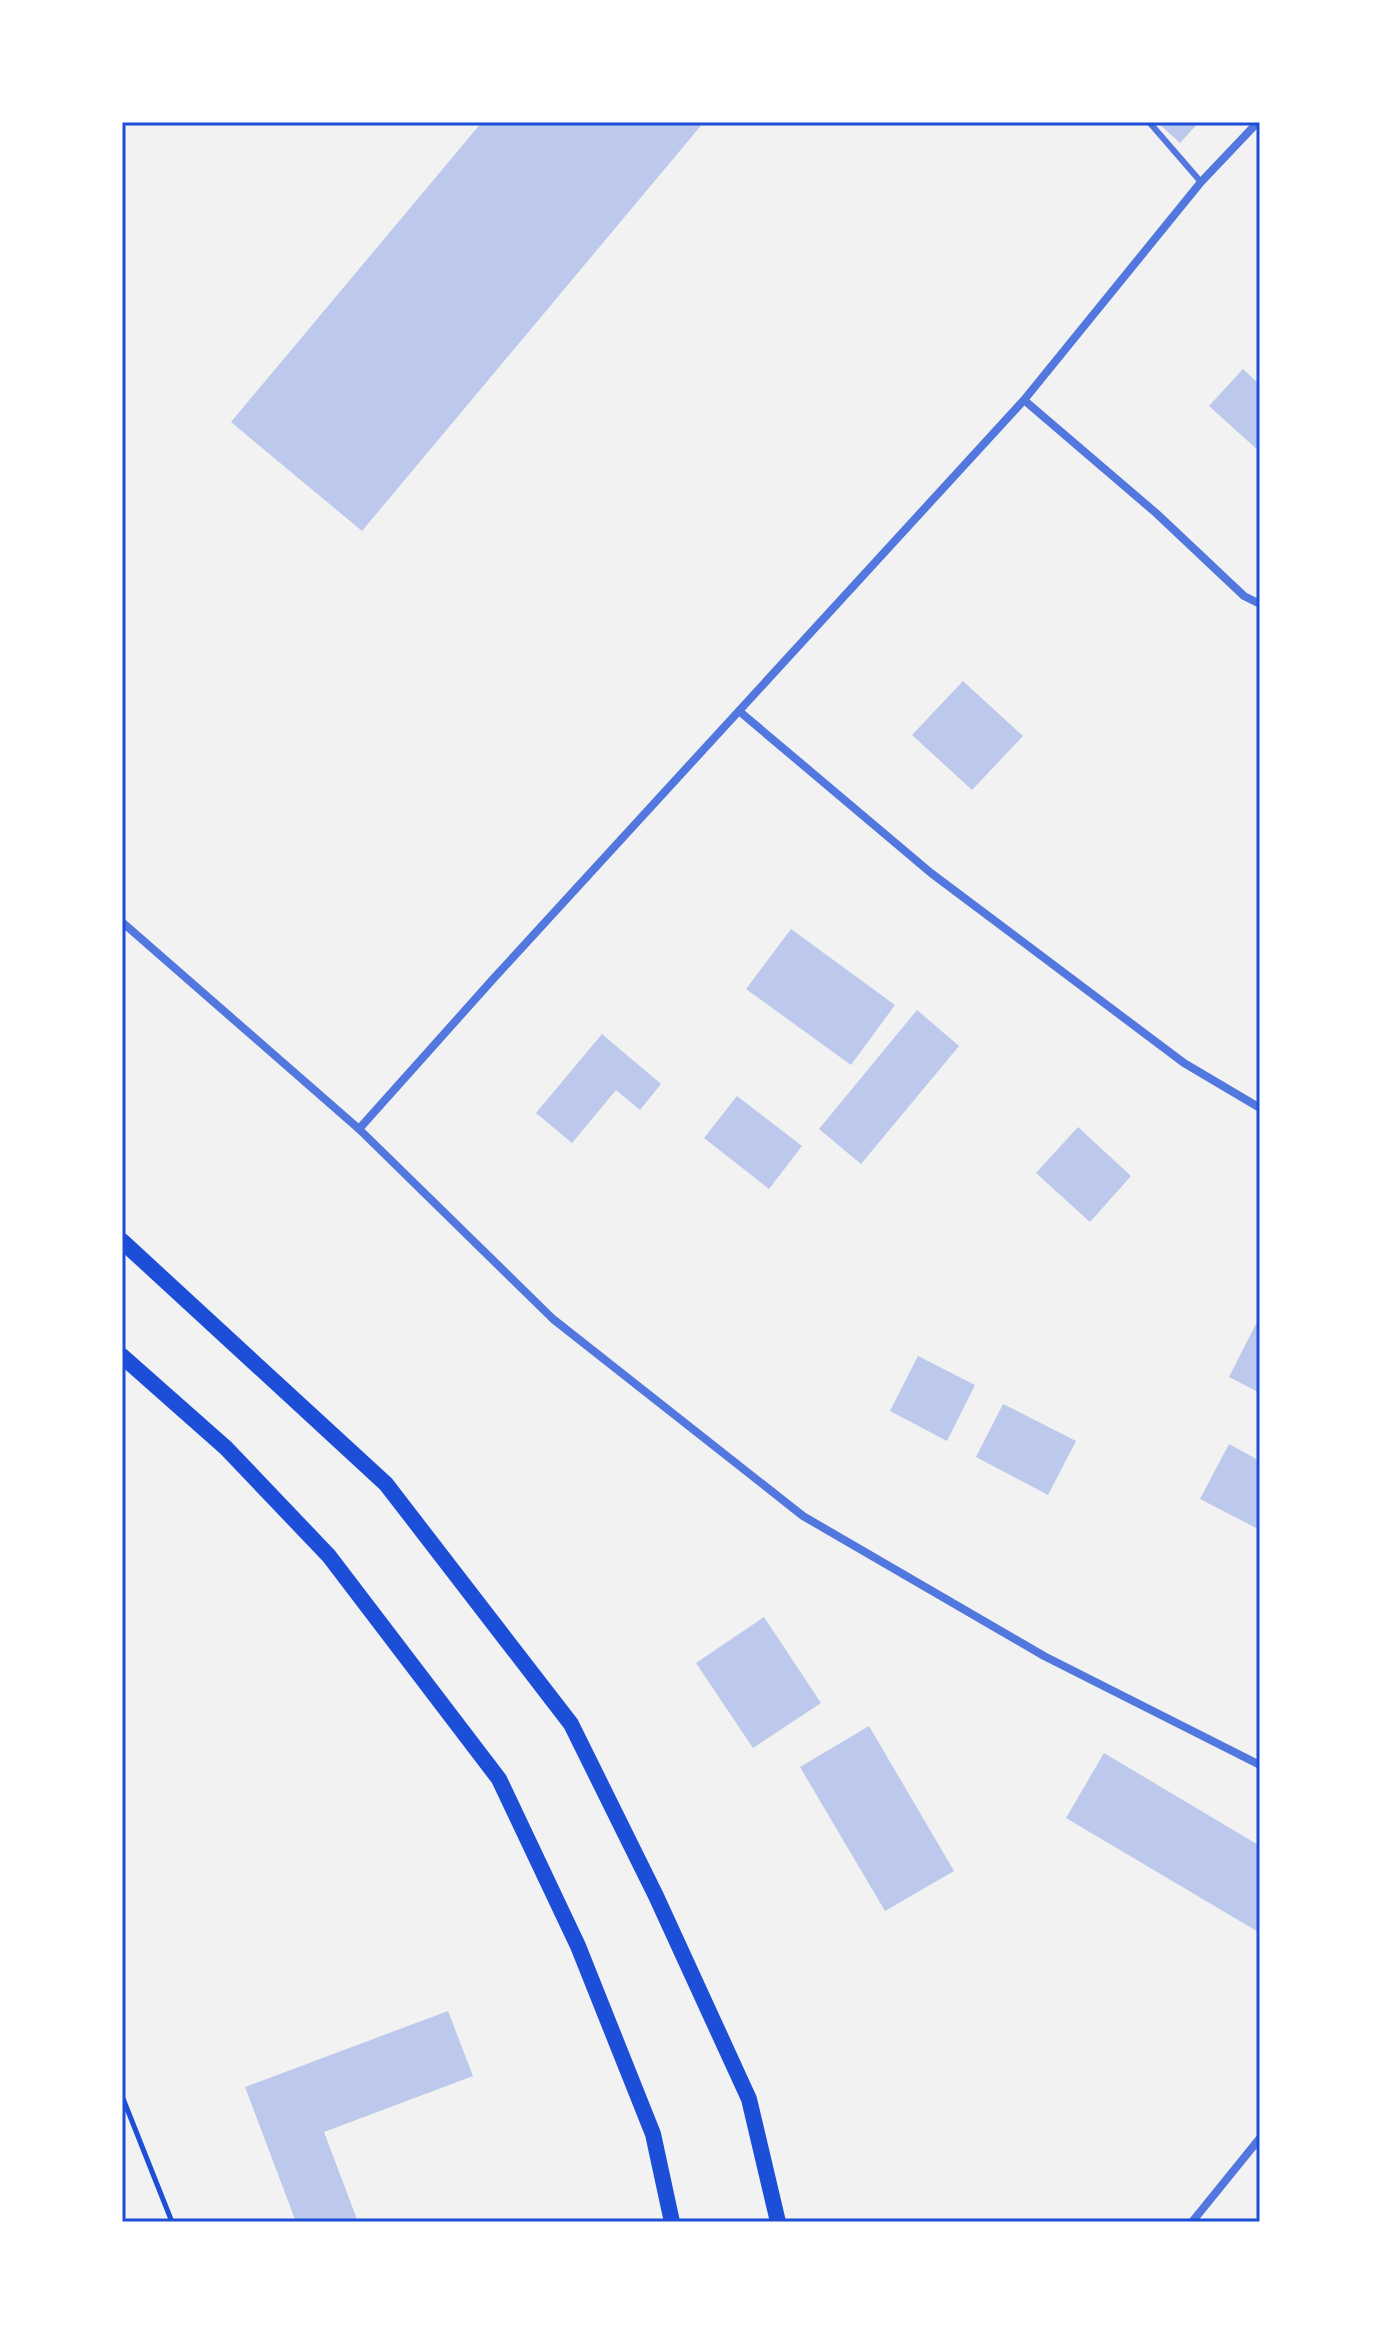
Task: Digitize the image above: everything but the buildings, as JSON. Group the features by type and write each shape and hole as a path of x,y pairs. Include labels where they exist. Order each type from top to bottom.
{"main road":[{"path":"122,1241 386,1484 571,1724 656,1896 749,2099 778,2222"},
{"path":"122,1356 226,1448 329,1556 499,1779 578,1946 653,2134 672,2222"}],"street":[{"path":"359,1129 1024,400 1201,182 1258,122"},
{"path":"1024,400 1156,513 1244,596 1260,604"},
{"path":"739,711 931,873 1184,1063 1260,1108"},
{"path":"122,922 359,1129 553,1319 803,1516 1044,1656 1260,1765"},
{"path":"1192,2222 1260,2138"}],"lane":[{"path":"1149,122 1201,182"}],"path":[{"path":"122,2096 172,2222"}]}
